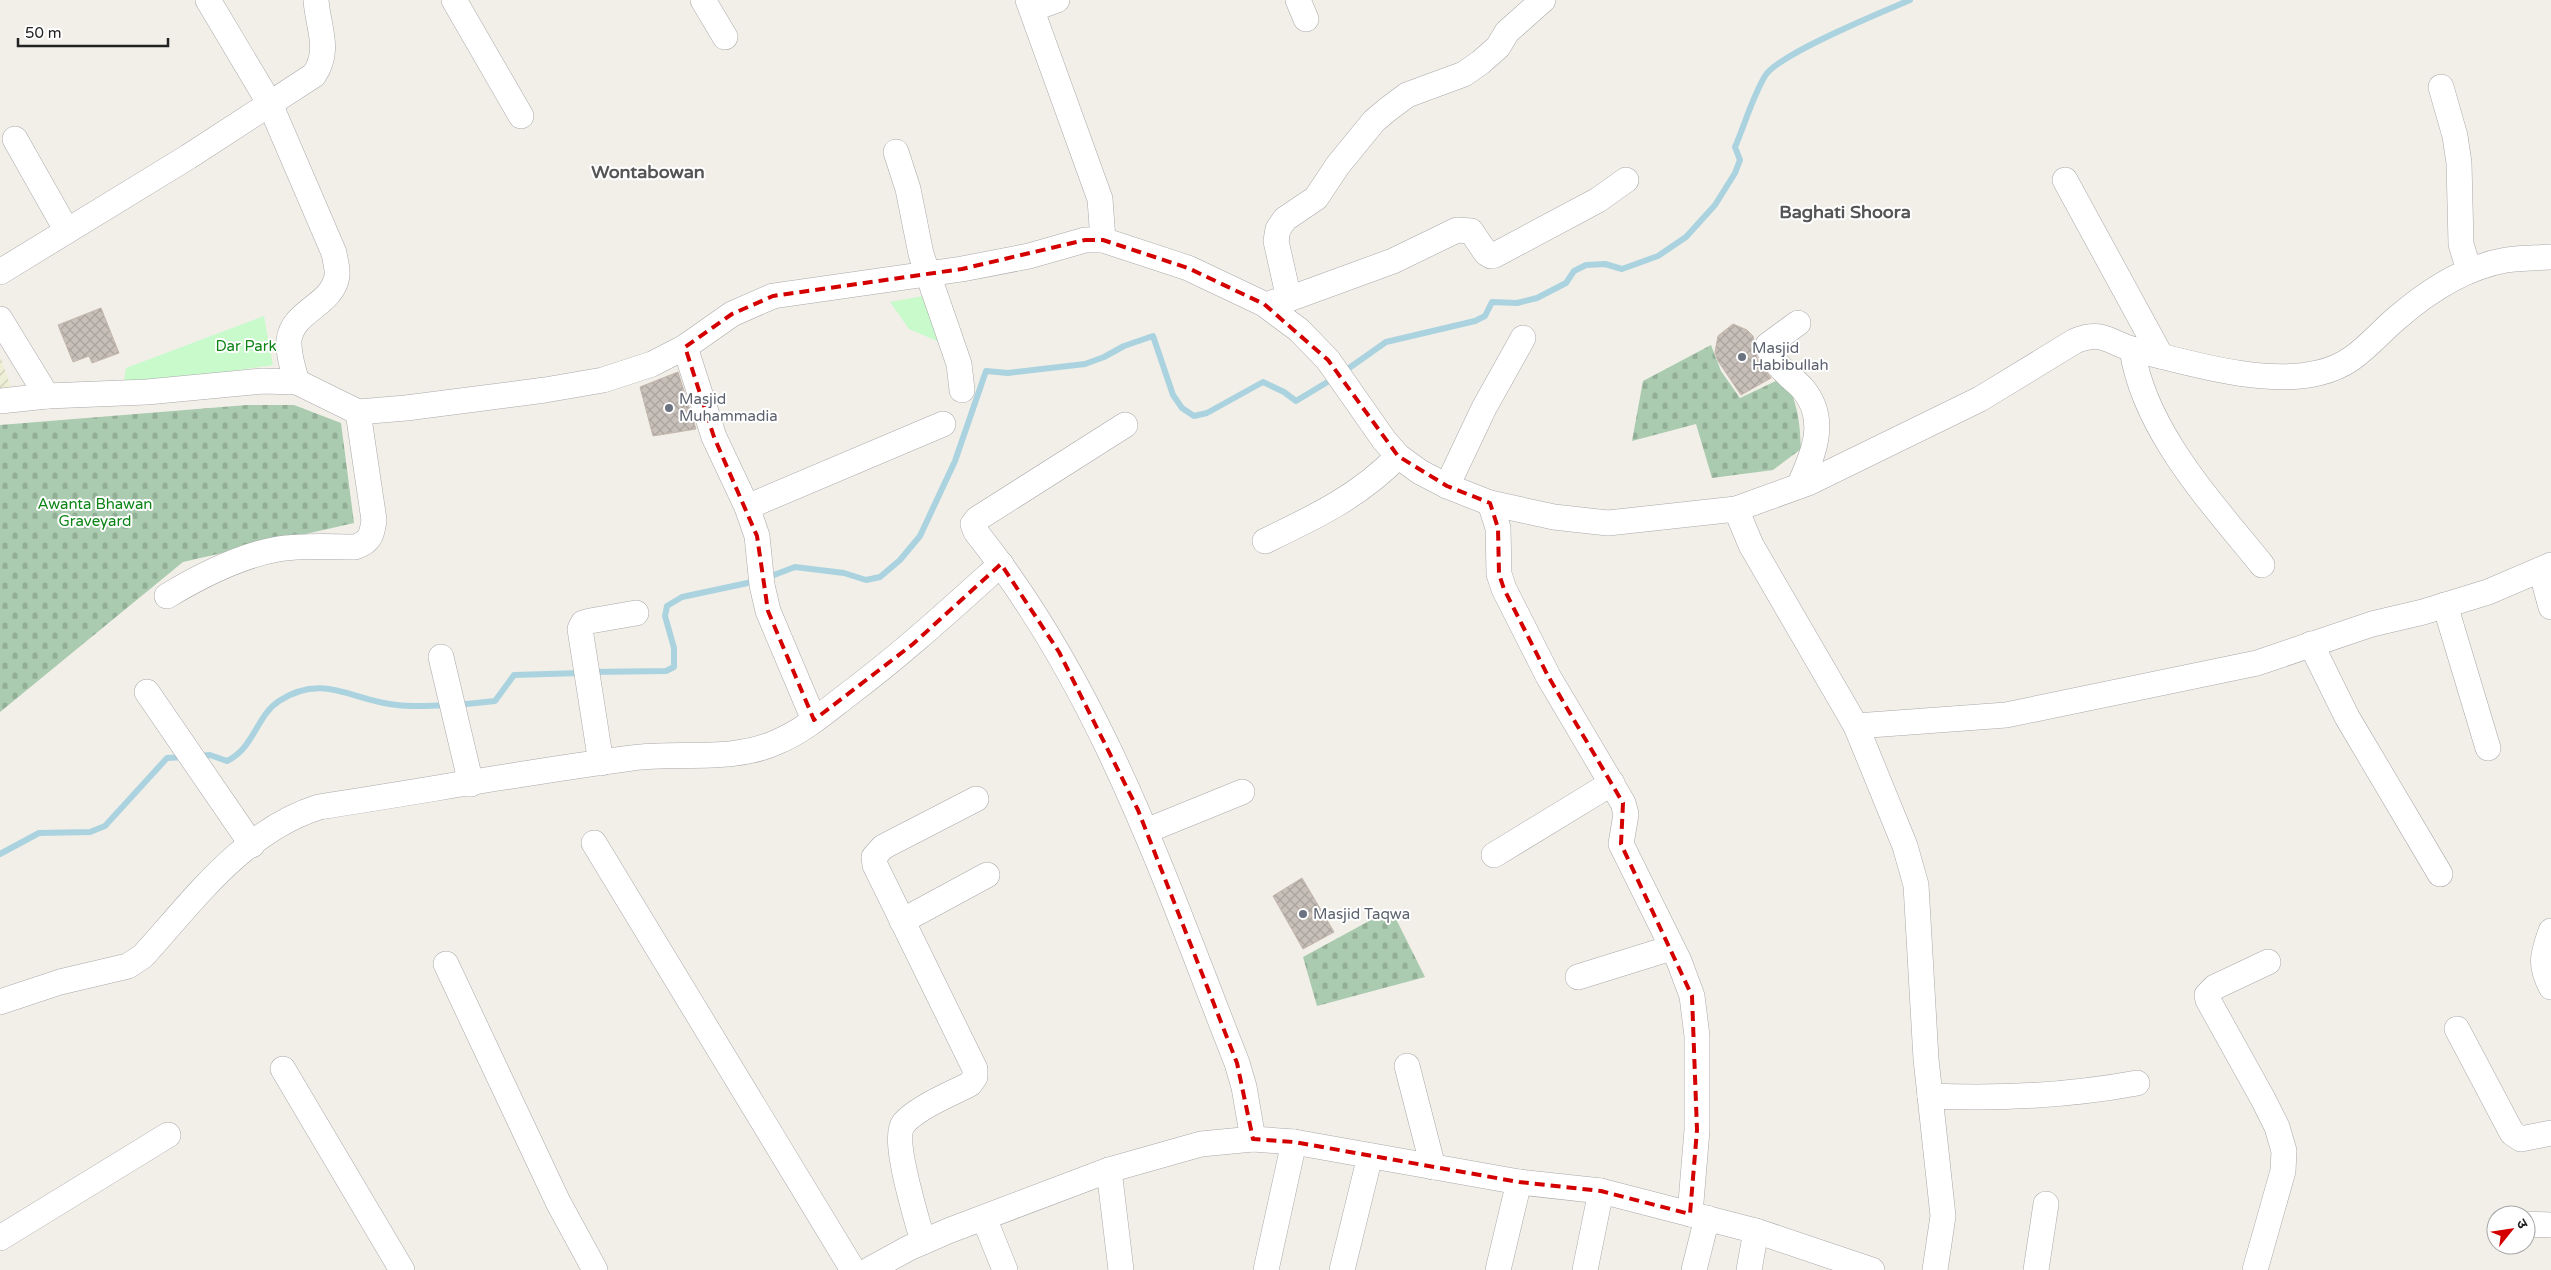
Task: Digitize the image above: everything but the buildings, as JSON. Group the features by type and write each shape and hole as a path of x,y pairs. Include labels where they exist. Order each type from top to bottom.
{"street":[{"path":"208,0 270,104 322,220 334,253 338,275 334,287 322,301 294,324 289,340 297,382"},
{"path":"0,272 314,75 321,64 324,53 316,0"},
{"path":"454,0 521,116"},
{"path":"703,0 725,37"},
{"path":"1057,0 1030,5 1100,199 1103,240"},
{"path":"1289,299 1276,241 1278,228 1285,219 1316,198 1338,165 1374,122 1387,110 1407,95 1464,74 1482,62 1498,47 1507,32 1543,0"},
{"path":"2441,87 2455,136 2459,162 2461,244 2470,271"},
{"path":"15,139 67,231"},
{"path":"896,152 908,189 919,246 929,273 944,327 958,364 962,390"},
{"path":"1264,304 1289,299 1393,262 1457,230 1471,231 1486,253 1491,256 1495,255 1598,200 1626,180"},
{"path":"2065,180 2161,356"},
{"path":"0,402 47,396 147,392 264,381 297,382 358,412 406,408 603,380 652,364 685,347 732,314 773,296 929,273 962,270 1029,256 1085,240 1103,240 1188,268 1264,304 1298,330 1339,374 1384,440 1398,456 1420,472 1447,486 1490,503 1554,517 1608,523 1736,509 1799,486 1980,399 2075,341 2088,336 2104,336 2132,349 2220,369 2274,376 2317,374 2343,366 2364,350 2396,318 2433,291 2470,271 2506,260 2551,257"},
{"path":"0,319 47,396"},
{"path":"1798,323 1768,345 1769,352 1777,363 1803,389 1815,413 1818,431 1814,452 1799,486"},
{"path":"1447,486 1484,408 1523,338"},
{"path":"685,347 714,437 747,507 757,536 768,611 814,720"},
{"path":"2132,349 2135,370 2145,398 2176,454 2262,565"},
{"path":"167,596 193,580 243,559 277,550 355,547 366,544 372,536 374,520 358,412"},
{"path":"747,507 942,424"},
{"path":"1125,425 977,519 974,524 976,532 1031,606 1059,652 1118,767 1146,831 1237,1063 1244,1087 1253,1139"},
{"path":"1265,542 1344,501 1383,472 1398,456"},
{"path":"1490,503 1498,528 1499,574 1504,589 1548,676 1623,803 1626,814 1621,844 1692,996 1697,1036 1699,1216 1694,1270"},
{"path":"1736,509 1751,545 1856,726 1905,846 1916,885 1930,1096 1943,1216 1935,1270"},
{"path":"0,1002 60,982 128,966 143,956 204,885 277,825 296,814 319,807 601,763 675,754 758,750 797,732 814,720 912,644 1001,564"},
{"path":"1856,726 2006,715 2257,663 2372,624 2488,592 2546,567 2551,607"},
{"path":"2445,605 2488,748"},
{"path":"601,763 580,629 584,623 636,613"},
{"path":"2311,644 2347,717 2440,874"},
{"path":"441,657 471,784"},
{"path":"147,692 252,845"},
{"path":"1494,855 1612,783"},
{"path":"1146,831 1242,792"},
{"path":"922,1242 902,1158 899,1136 903,1125 911,1116 970,1084 975,1077 975,1069 875,866 874,857 883,847 976,799"},
{"path":"594,843 853,1270"},
{"path":"902,921 987,875"},
{"path":"2551,931 2543,953 2542,965 2551,987"},
{"path":"1578,977 1671,948"},
{"path":"2255,1270 2283,1171 2284,1151 2277,1127 2208,1000 2208,995 2215,987 2268,962"},
{"path":"446,964 558,1202 595,1270"},
{"path":"2457,1029 2512,1133 2521,1139 2551,1133"},
{"path":"1408,1066 1433,1168"},
{"path":"283,1069 402,1270"},
{"path":"1930,1096 1993,1099 2054,1095 2136,1083"},
{"path":"0,1238 168,1135"},
{"path":"869,1270 922,1242 1109,1170 1201,1144 1253,1139 1294,1142 1518,1182 1601,1191 1756,1231 1872,1270"},
{"path":"1266,1270 1294,1142"},
{"path":"1342,1270 1370,1156"},
{"path":"1109,1170 1120,1270"},
{"path":"1498,1270 1518,1182"},
{"path":"1586,1270 1601,1191"},
{"path":"2036,1270 2046,1204"},
{"path":"984,1218 1005,1270"},
{"path":"2536,1224 2551,1225"},
{"path":"1749,1270 1756,1231"}],"highlighted area":[{"path":"1085,240 1103,240 1188,268 1264,304 1328,360 1398,456 1447,486 1490,503 1498,528 1499,574 1504,589 1548,676 1623,803 1621,844 1692,996 1697,1130 1690,1214 1601,1191 1519,1182 1294,1142 1253,1139 1237,1063 1138,810 1059,652 1001,564 913,644 814,720 768,611 757,536 714,437 685,347 732,314 773,296 962,269"}],"green space":[{"path":"923,296 944,344 909,329 890,302"},
{"name":"Dar Park","path":"264,316 273,365 123,387 126,368"},
{"path":"1711,345 1721,371 1740,398 1782,378 1792,394 1799,421 1801,449 1773,470 1712,478 1696,424 1632,441 1643,381"},
{"path":"0,356 14,396 0,396"},
{"name":"Awanta Bhawan Graveyard","path":"247,405 294,405 341,423 354,523 183,562 0,712 0,425"},
{"path":"1391,909 1425,977 1317,1006 1303,957"}],"waterway":[{"path":"1342,373 1386,342 1475,321 1485,316 1492,302 1517,303 1537,298 1566,283 1574,271 1586,265 1605,264 1622,269 1658,256 1686,237 1715,205 1735,173 1740,160 1735,147 1752,102 1765,76 1774,67 1809,45 1910,0"},
{"path":"766,578 795,567 844,573 866,580 880,577 900,560 920,536 955,461 986,371 1008,373 1085,364 1104,357 1124,346 1153,336 1173,395 1182,408 1194,416 1207,413 1263,382 1284,392 1296,401 1334,378"},
{"path":"591,672 666,671 674,667 674,648 665,616 667,606 682,597 757,581"},
{"path":"457,705 495,701 514,675 581,673"},
{"path":"198,756 210,755 227,761 244,748 271,707 295,693 310,689 324,688 397,705 447,705"},
{"path":"0,854 39,833 90,832 105,826 167,758 185,757"}],"place":[{"name":"Masjid Habibullah","path":"1742,357"},
{"name":"Masjid Muhammadia","path":"669,408"},
{"name":"Masjid Taqwa","path":"1303,914"}],"district":[{"name":"Wontabowan","path":"648,172"},
{"name":"Baghati Shoora","path":"1845,212"}]}
